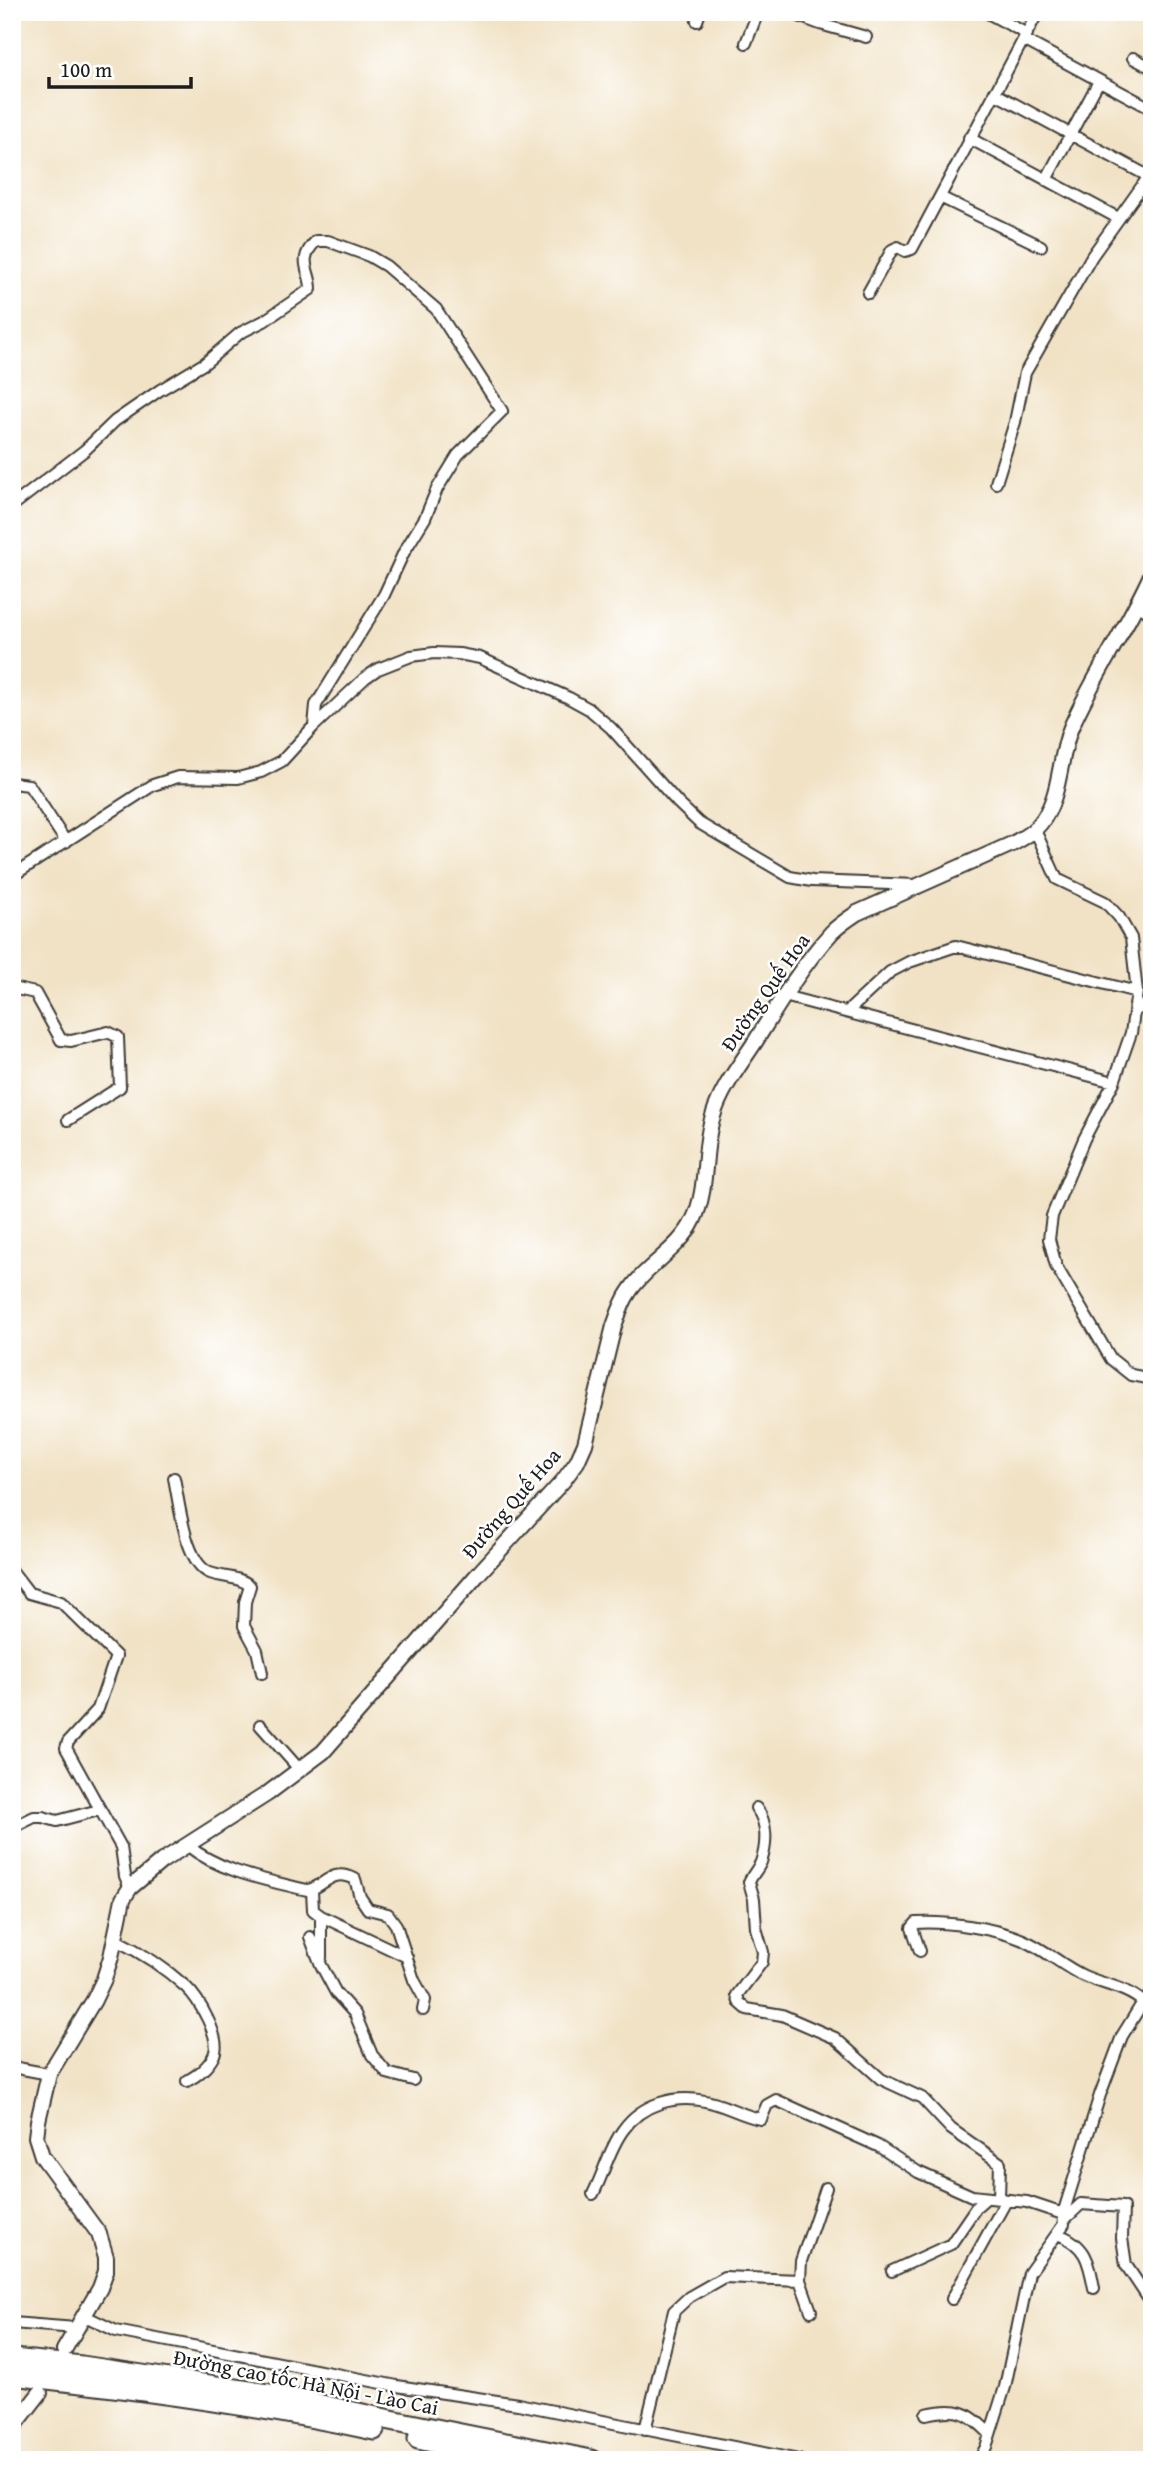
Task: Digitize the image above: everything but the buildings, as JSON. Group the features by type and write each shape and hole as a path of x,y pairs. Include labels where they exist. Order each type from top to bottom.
{"highway":[{"name":"Đường cao tốc Hà Nội - Lào Cai","path":"12,2359 82,2366 275,2395 591,2460"},
{"name":"Đường cao tốc Hà Nội - Lào Cai","path":"12,2375 324,2419 516,2460"}],"street":[{"path":"746,43 758,12"},
{"path":"788,12 866,37"},
{"path":"820,24 826,12"},
{"path":"986,12 1099,81 1152,109"},
{"path":"869,293 892,250 898,247 905,251 912,249 1038,12"},
{"path":"1133,58 1152,68"},
{"path":"1046,180 1099,81"},
{"path":"994,93 1150,174 1093,256 1025,373 1015,422 996,484"},
{"path":"969,138 1118,218"},
{"path":"940,197 1041,246"},
{"path":"12,506 85,450 115,421 205,363 240,333 264,321 311,289 305,268 309,251 316,241 328,241 358,251 386,266 441,314 502,411 458,455 442,480 384,595 316,705 314,726"},
{"name":"Đường Quế Hoa","path":"64,2350 100,2288 106,2271 106,2257 99,2234 42,2156 36,2137 38,2121 49,2074 104,1979 123,1899 130,1888 162,1861 323,1752 577,1462 585,1444 620,1310 630,1290 685,1234 693,1221 701,1195 716,1107 784,996 832,933 857,913 1012,845 1035,830 1049,810 1072,725 1138,605 1152,573"},
{"path":"1138,605 1152,615"},
{"path":"12,876 153,785 178,778 238,778 272,767 282,761 314,726 365,678 393,661 435,653 480,658 589,709 611,728 699,823 790,877 812,881 923,885"},
{"path":"12,783 29,785 66,842"},
{"path":"1035,830 1056,879 1105,902 1119,917 1131,938 1137,992 1131,1033 1114,1082 1084,1139 1052,1216 1049,1240 1056,1266 1100,1344 1121,1369 1131,1375 1152,1379"},
{"path":"847,1012 890,971 956,946 1137,992"},
{"path":"12,988 35,993 61,1040 71,1041 108,1032 118,1037 120,1087 68,1120"},
{"path":"784,996 1114,1082"},
{"path":"1136,1010 1152,1002"},
{"path":"174,1478 190,1549 200,1566 205,1571 238,1578 250,1585 245,1602 244,1626 257,1650 262,1673"},
{"path":"12,1571 29,1593 61,1602 116,1656 98,1709 68,1742 66,1748 121,1847 125,1876 130,1888"},
{"path":"260,1725 300,1770"},
{"path":"756,1808 765,1821 765,1835 761,1863 749,1882 754,1899 756,1928 764,1956 737,1995 739,2002 747,2009 782,2015 835,2038 881,2079 922,2098 951,2129 1000,2163 1002,2199 952,2299"},
{"path":"12,1828 34,1817 57,1821 99,1810"},
{"path":"187,1845 202,1858 276,1883 312,1890 331,1877 355,1879 360,1897 368,1909 387,1914 396,1925 414,1980 426,2001 423,2010"},
{"path":"312,1890 313,1910 321,1916 407,1957"},
{"path":"321,1916 321,1965"},
{"path":"920,1951 912,1928 916,1923 972,1927 1021,1939 1044,1951 1057,1962 1093,1980 1147,2000 1122,2036 1100,2095 1064,2224 1029,2273 1005,2387 979,2460"},
{"path":"310,1937 336,1993 355,2014 372,2055 387,2073 413,2080"},
{"path":"114,1939 149,1957 187,1988 202,2007 209,2024 214,2055 200,2073 187,2081"},
{"path":"12,2067 49,2074"},
{"path":"593,2194 623,2129 658,2103 681,2098 708,2101 761,2119 770,2101 776,2100 878,2146 918,2172 972,2196 1027,2202 1064,2217"},
{"path":"811,2311 800,2280 801,2261 826,2188"},
{"path":"892,2271 951,2244 977,2206 985,2199"},
{"path":"1064,2217 1081,2204 1123,2207 1125,2212 1122,2238 1126,2265 1152,2304"},
{"path":"1058,2234 1074,2240 1086,2256 1094,2288"},
{"path":"645,2430 674,2311 680,2303 724,2277 800,2280"},
{"path":"12,2323 81,2322 397,2386 518,2404 799,2460"},
{"path":"12,2429 40,2393"},
{"path":"926,2414 947,2410 972,2416 990,2434"}]}
